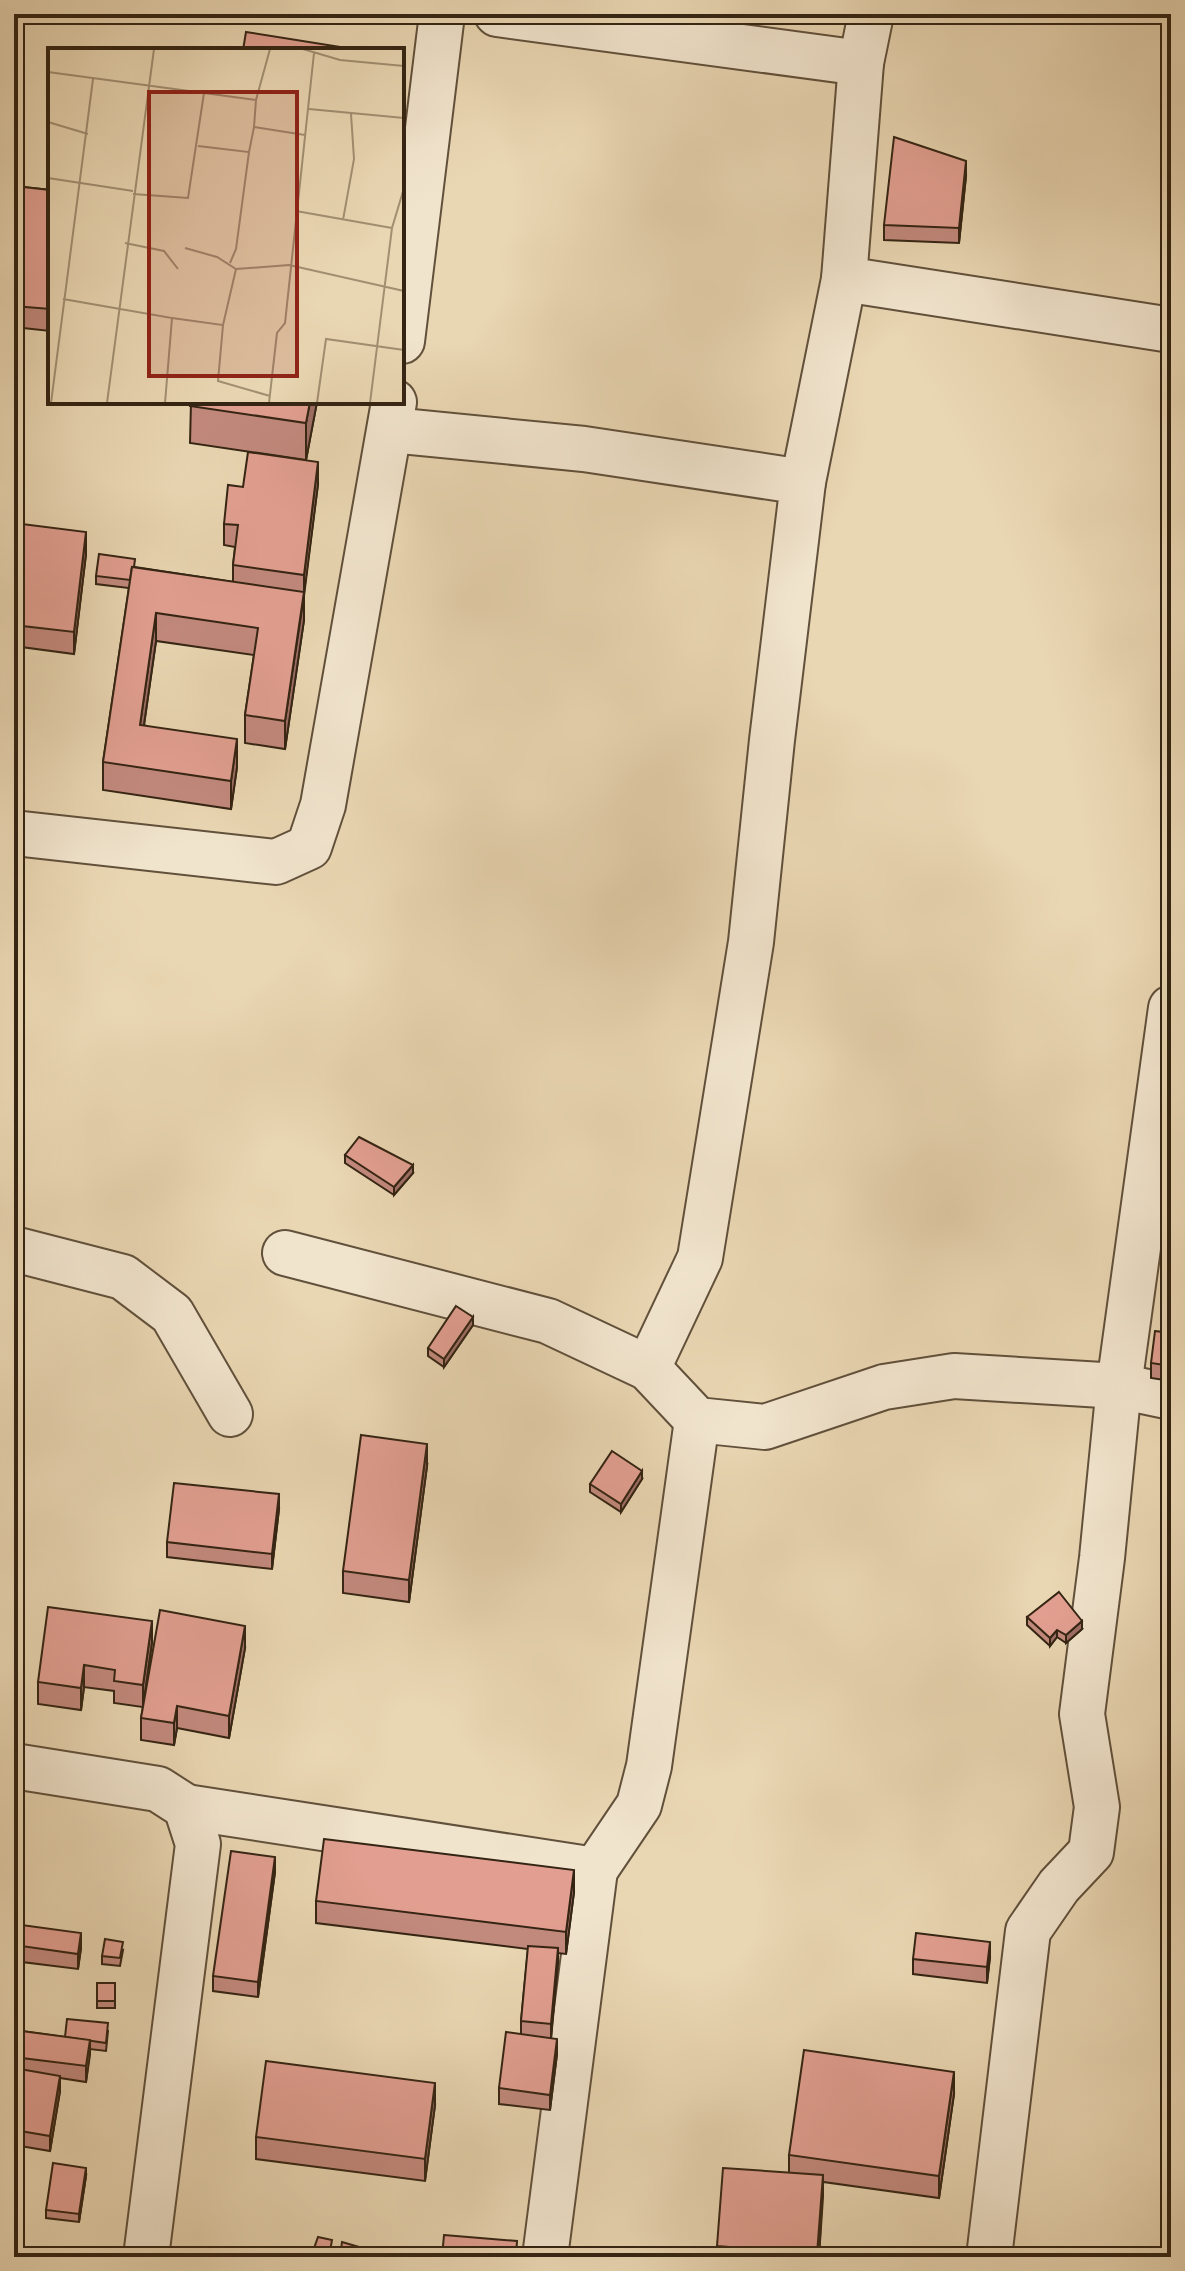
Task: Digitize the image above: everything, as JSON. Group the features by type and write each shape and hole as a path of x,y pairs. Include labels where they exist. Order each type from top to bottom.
{"street":[{"path":"404,325 442,14"},
{"path":"497,14 861,63"},
{"path":"648,1368 700,1258 751,942 803,482 844,279 861,63 871,14"},
{"path":"844,279 1171,330"},
{"path":"14,833 276,862 309,847 323,805 393,416 803,482"},
{"path":"989,2257 1028,1931 1059,1886 1091,1852 1097,1807 1082,1714 1119,1386 1171,1008"},
{"path":"14,1249 123,1277 172,1314 230,1414"},
{"path":"285,1253 548,1321 648,1368 697,1420 765,1427 884,1387 954,1376 1119,1386 1171,1397"},
{"path":"545,2257 595,1870 639,1805 649,1766 697,1420"},
{"path":"14,1766 158,1789 186,1807 595,1870"},
{"path":"146,2257 198,1844 186,1807"}],"building":[{"path":"246,32 346,48 243,48"},
{"path":"894,137 966,161 959,228 884,225"},
{"path":"14,186 48,190 48,309 14,306"},
{"path":"190,404 310,404 306,423"},
{"path":"248,452 318,462 304,575 233,565 238,525 224,524 228,485 243,487"},
{"path":"14,523 86,532 74,632 14,625"},
{"path":"99,554 135,559 130,580 96,576"},
{"path":"132,567 304,592 285,721 245,715 258,628 156,613 140,725 237,739 231,781 103,762"},
{"path":"359,1137 413,1165 394,1187 345,1155"},
{"path":"456,1306 473,1317 444,1359 428,1348"},
{"path":"1155,1331 1171,1333 1171,1366 1151,1363"},
{"path":"361,1435 427,1444 409,1580 343,1571"},
{"path":"612,1451 642,1471 621,1504 590,1484"},
{"path":"174,1483 279,1494 272,1554 167,1542"},
{"path":"1059,1592 1082,1621 1066,1635 1057,1630 1050,1638 1027,1617"},
{"path":"48,1607 152,1621 143,1685 114,1681 115,1670 84,1665 81,1688 38,1682"},
{"path":"160,1610 245,1626 229,1716 177,1706 174,1723 141,1718"},
{"path":"324,1839 574,1870 566,1932 316,1901"},
{"path":"231,1851 275,1857 258,1982 213,1976"},
{"path":"14,1924 81,1933 78,1954 14,1945"},
{"path":"916,1933 990,1942 987,1967 913,1959"},
{"path":"105,1939 123,1942 120,1958 102,1956"},
{"path":"528,1946 558,1948 551,2024 521,2021"},
{"path":"97,1983 115,1983 115,2001 97,2001"},
{"path":"67,2019 108,2023 106,2043 65,2037"},
{"path":"14,2030 90,2040 86,2066 14,2057"},
{"path":"506,2032 557,2039 550,2095 499,2088"},
{"path":"804,2050 954,2072 939,2176 789,2155"},
{"path":"266,2061 435,2083 425,2159 256,2137"},
{"path":"14,2068 60,2076 50,2136 14,2130"},
{"path":"53,2163 86,2168 79,2214 46,2210"},
{"path":"723,2168 823,2175 817,2254 717,2246"},
{"path":"444,2235 517,2241 516,2257 442,2257"},
{"path":"318,2237 332,2240 329,2257 311,2257"},
{"path":"342,2242 376,2252 374,2257 340,2257"}]}
